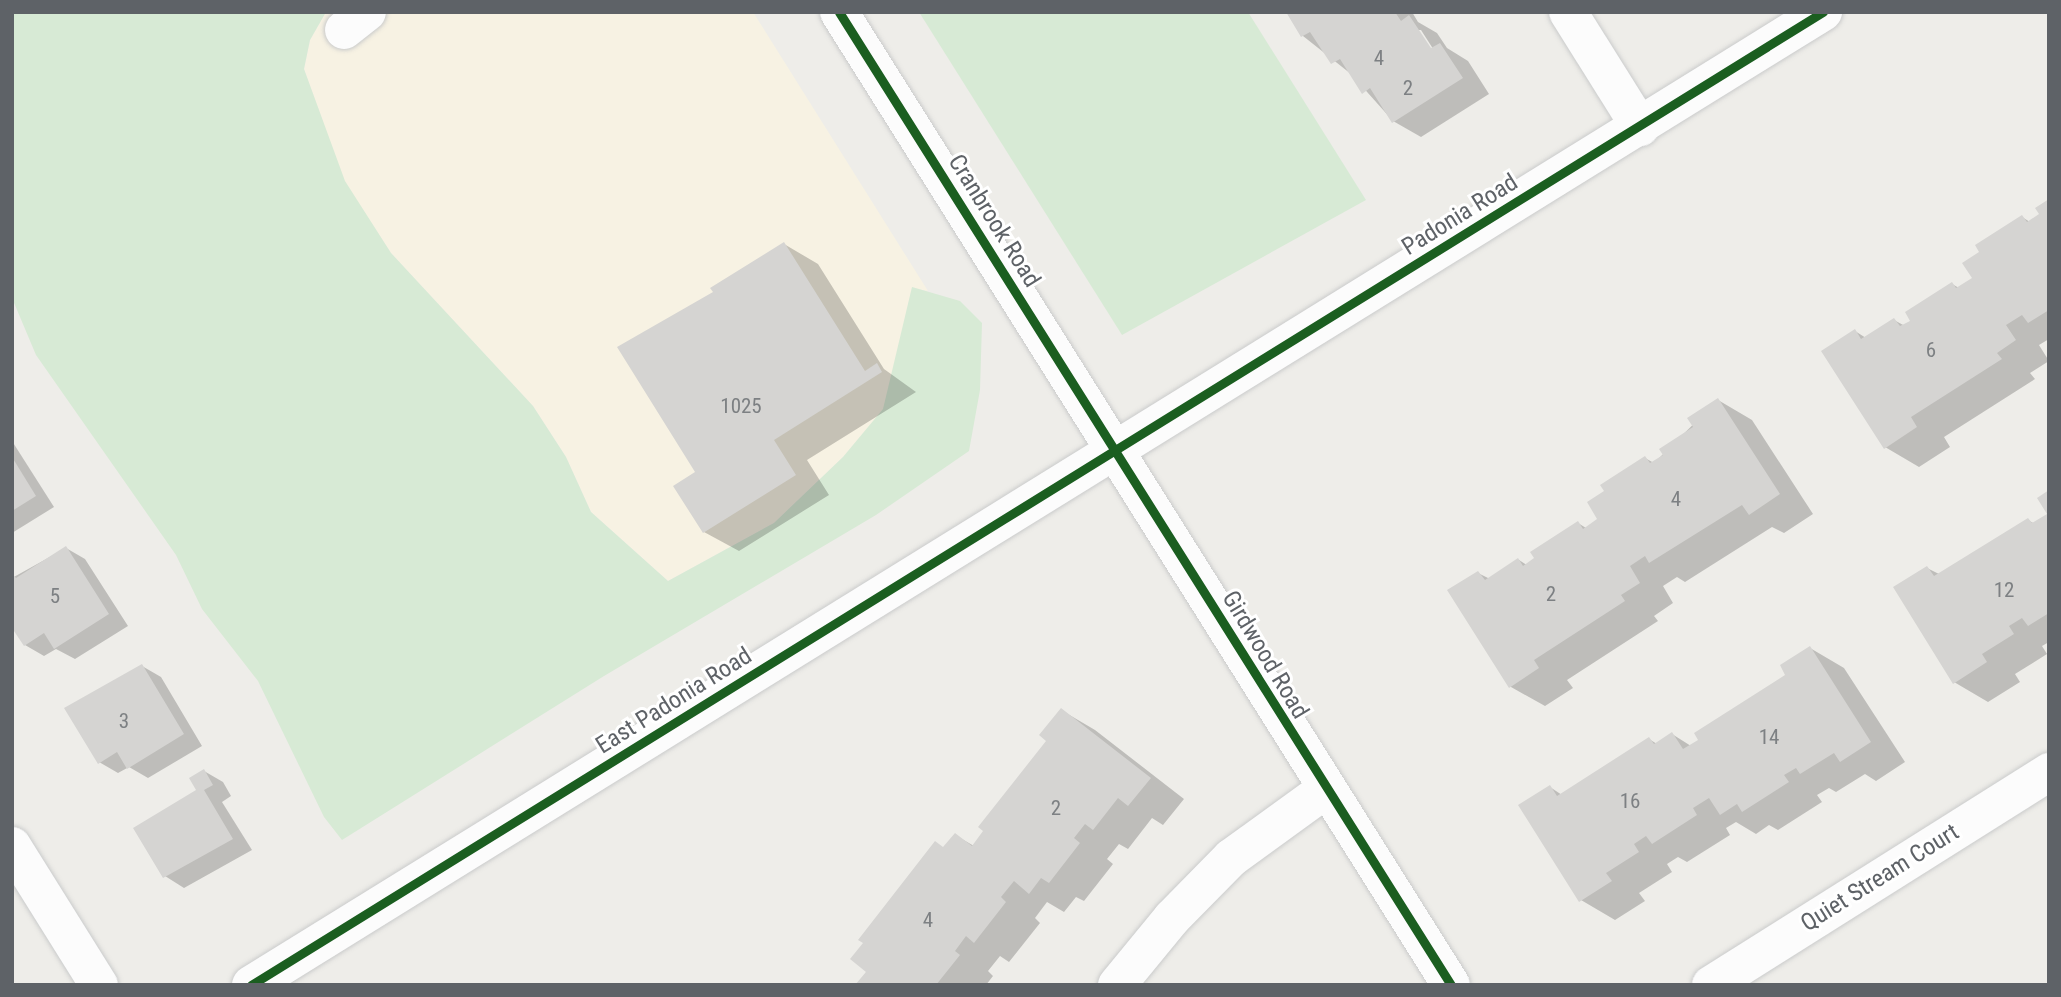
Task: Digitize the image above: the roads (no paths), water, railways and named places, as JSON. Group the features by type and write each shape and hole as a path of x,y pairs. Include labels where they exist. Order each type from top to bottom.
{"street":[{"name":"Cranbrook Road","path":"839,12 1117,450"},
{"path":"1568,12 1640,127"},
{"name":"Padonia Road","path":"1117,450 1823,12"},
{"name":"Girdwood Road","path":"1117,450 1325,790 1451,985"},
{"name":"East Padonia Road","path":"251,985 1117,450"},
{"name":"Quiet Stream Court","path":"1711,985 2049,772"},
{"path":"1117,985 1172,919 1231,858 1325,790"},
{"path":"12,846 99,985"}]}
